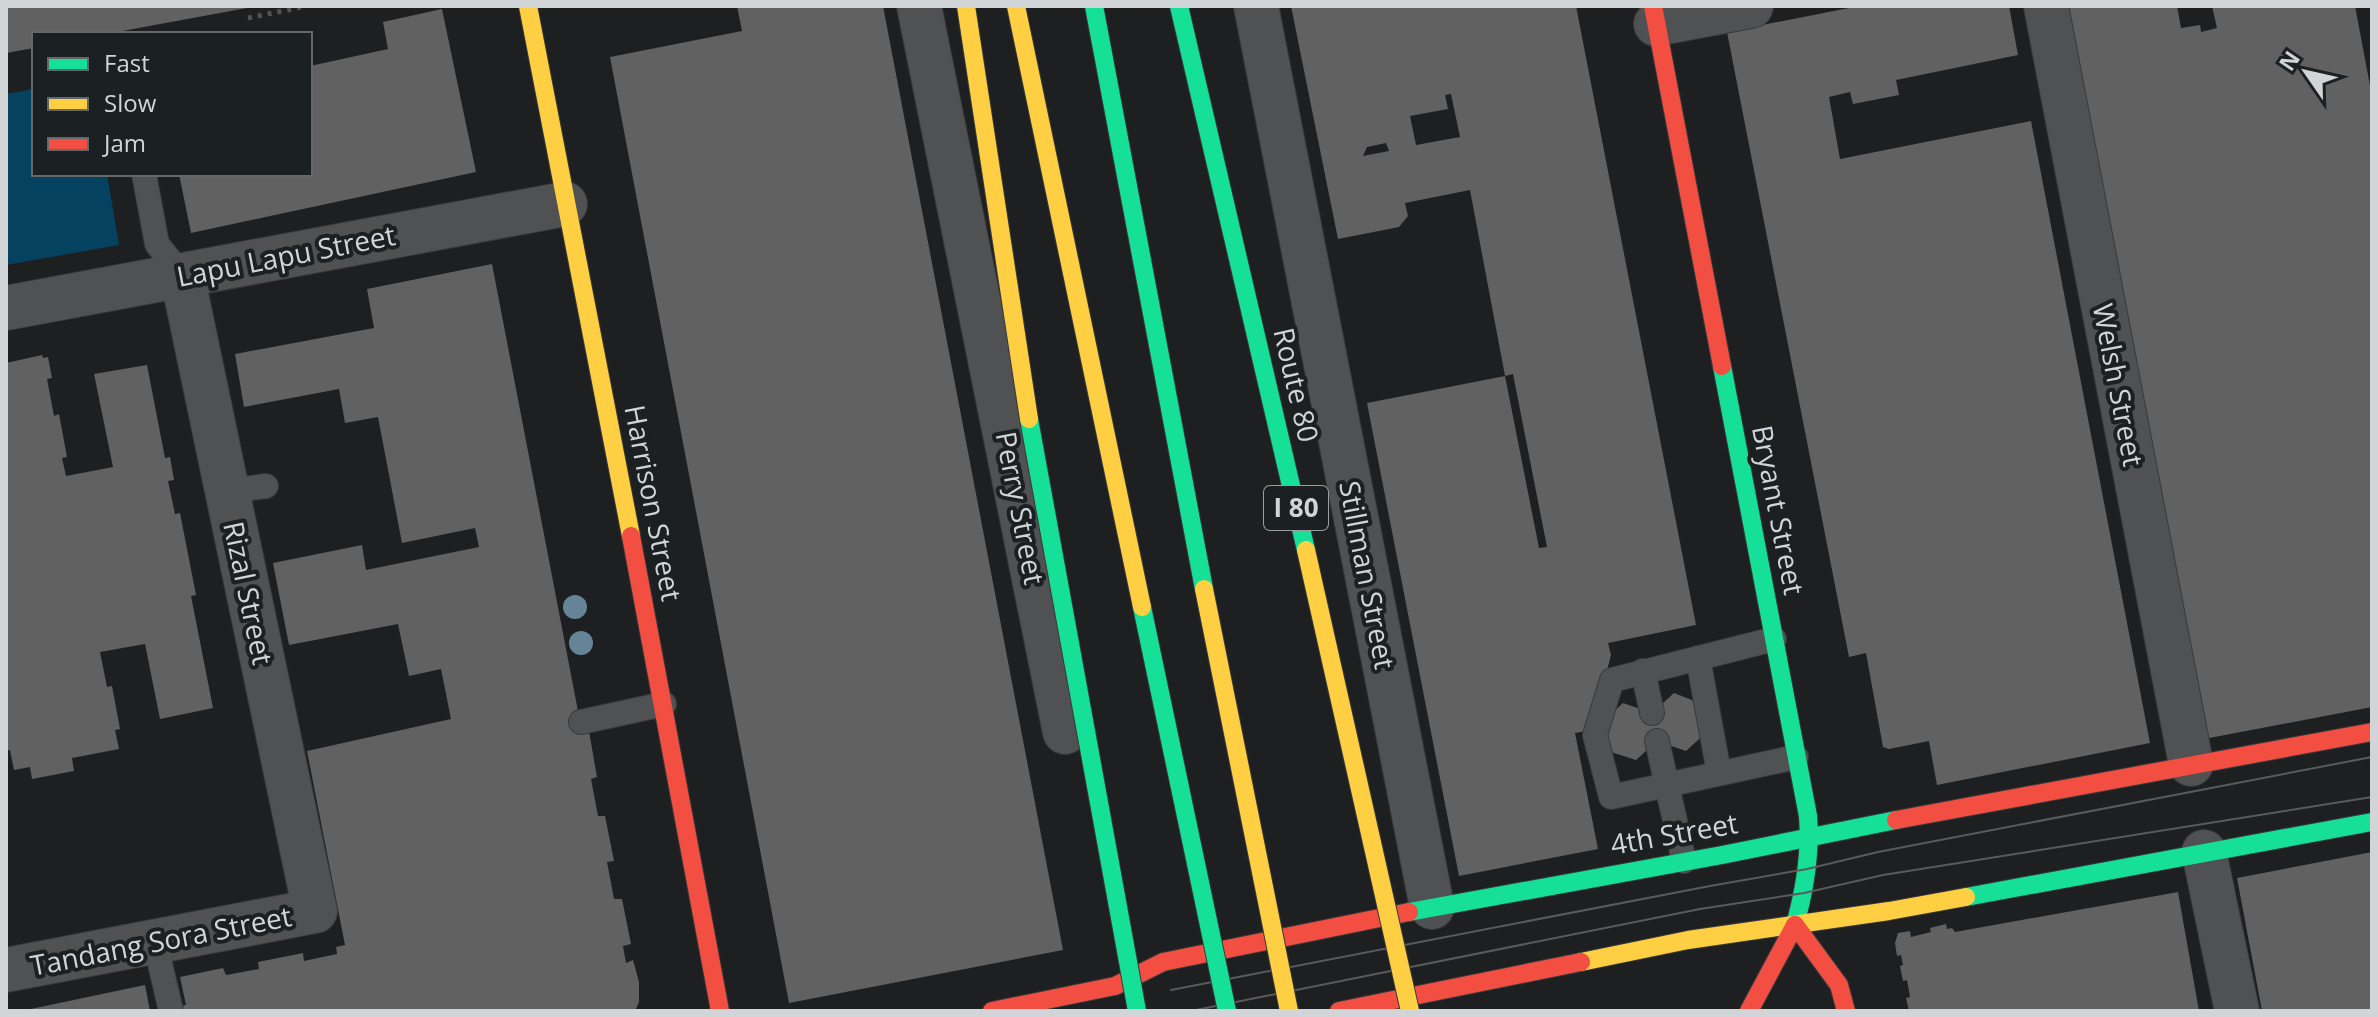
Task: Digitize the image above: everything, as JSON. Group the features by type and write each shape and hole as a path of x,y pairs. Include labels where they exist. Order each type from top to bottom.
{"main road":[{"name":"Harrison Street","path":"528,6 664,704 720,1011"},
{"path":"966,6 1121,1003"},
{"path":"1016,6 1227,1011"},
{"path":"1094,6 1208,611 1289,1011"},
{"name":"Route 80","path":"1179,6 1410,1011"},
{"name":"Bryant Street","path":"1654,15 1810,836 1804,893 1795,925 1749,1011"},
{"name":"4th Street","path":"992,1011 1121,1003 1163,962 1432,907 2372,732"},
{"path":"1339,1011 1688,940 1889,911 2372,822"},
{"path":"1795,925 1839,985 1846,1011"}],"street":[{"name":"Perry Street","path":"919,6 1121,1003"},
{"name":"Stillman Street","path":"1256,6 1432,907"},
{"path":"1654,15 1751,6"},
{"name":"Welsh Street","path":"2046,6 2191,764"},
{"name":"Lapu Lapu Street","path":"6,308 565,204"},
{"name":"Rizal Street","path":"182,275 246,488 315,911"},
{"path":"2204,852 2237,1011"},
{"name":"Tandang Sora Street","path":"6,970 315,911"}],"lane":[{"path":"144,176 157,244 182,275"},
{"path":"1774,639 1612,680 1595,735 1611,797 1796,757"},
{"path":"1698,658 1719,773"},
{"path":"1643,671 1652,713"},
{"path":"581,722 664,704"},
{"path":"1657,741 1684,861"},
{"path":"155,942 171,1011"}],"path":[{"path":"248,18 307,6"}],"shaded area":[{"path":"32,89 32,176 107,176 119,245 6,265 6,94"}],"building":[{"path":"6,6 247,6 117,32 32,32 32,48 6,53"},
{"path":"737,6 883,6 1063,950 789,1003 610,57 742,31"},
{"path":"1291,6 1576,6 1696,625 1608,643 1611,655 1592,730 1575,733 1598,849 1459,876 1367,403 1505,376 1470,190 1405,203 1408,216 1399,227 1338,239","holes":["1451,94 1460,137 1416,145 1410,116 1448,109 1445,95","1386,143 1389,151 1363,156 1367,147","1513,374 1547,547 1539,548 1505,376"]},
{"path":"1859,6 2009,6 2018,55 1896,80 1899,95 1853,104 1850,92 1829,97 1840,159 2031,121 2150,743 1937,785 1929,741 1889,749 1883,747 1866,653 1849,657 1727,32"},
{"path":"2066,6 2177,6 2181,28 2200,25 2201,32 2217,28 2212,6 2355,6 2372,96 2372,707 2204,739"},
{"path":"442,9 476,172 191,233 179,176 312,176 312,66 388,49 383,22"},
{"path":"492,264 582,732 589,731 597,777 591,779 598,816 605,816 614,861 607,862 614,899 622,899 631,944 623,946 626,963 633,960 639,982 639,1002 635,1011 180,1011 179,1006 186,1005 180,977 223,968 226,975 259,969 258,962 303,953 304,961 337,954 336,947 345,945 307,751 451,719 441,669 409,676 398,624 289,645 273,563 362,545 366,570 479,547 475,528 402,543 378,417 345,423 339,389 244,407 235,354 374,328 367,289"},
{"path":"42,355 43,358 48,357 52,378 47,379 54,416 59,414 67,457 62,458 66,476 113,467 94,374 147,365 165,458 170,457 174,480 168,481 175,514 180,513 196,595 191,596 213,708 160,719 145,644 100,652 107,687 112,686 120,729 115,730 119,749 72,758 74,771 32,779 30,767 14,770 10,750 6,751 6,363"},
{"path":"1674,693 1702,704 1708,731 1686,751 1657,741 1636,760 1608,751 1601,723 1623,703 1652,713"},
{"path":"2372,852 2372,1011 2262,1011 2237,878"},
{"path":"2178,892 2199,1011 1909,1011 1907,980 1903,981 1901,955 1897,956 1895,943 1898,933 1910,931 1911,937 1946,924 1947,929 1952,928 1955,932"},
{"path":"145,985 150,1011 26,1011 26,1010"}],"tram line":[{"path":"1171,990 2372,757"},
{"path":"1191,1011 1700,909 1804,893 1883,875 2372,797"}],"traffic: fast":[{"path":"1094,6 1204,589"},
{"path":"1179,6 1306,550"},
{"path":"1722,366 1808,816 1806,871 1795,925"},
{"path":"1029,419 1137,1011"},
{"path":"1142,607 1227,1011"},
{"path":"1409,912 1896,820"},
{"path":"1966,897 2372,822"}],"traffic: slow":[{"path":"528,6 631,536"},
{"path":"966,6 1029,419"},
{"path":"1016,6 1142,607"},
{"path":"1306,550 1410,1011"},
{"path":"1204,589 1289,1011"},
{"path":"1581,962 1688,940 1966,897"}],"traffic: jam":[{"path":"1653,6 1722,366"},
{"path":"631,536 720,1011"},
{"path":"1896,820 2372,732"},
{"path":"992,1011 1115,986 1163,962 1409,912"},
{"path":"1795,925 1839,985 1846,1011"},
{"path":"1749,1011 1795,925"},
{"path":"1339,1011 1581,962"}]}
